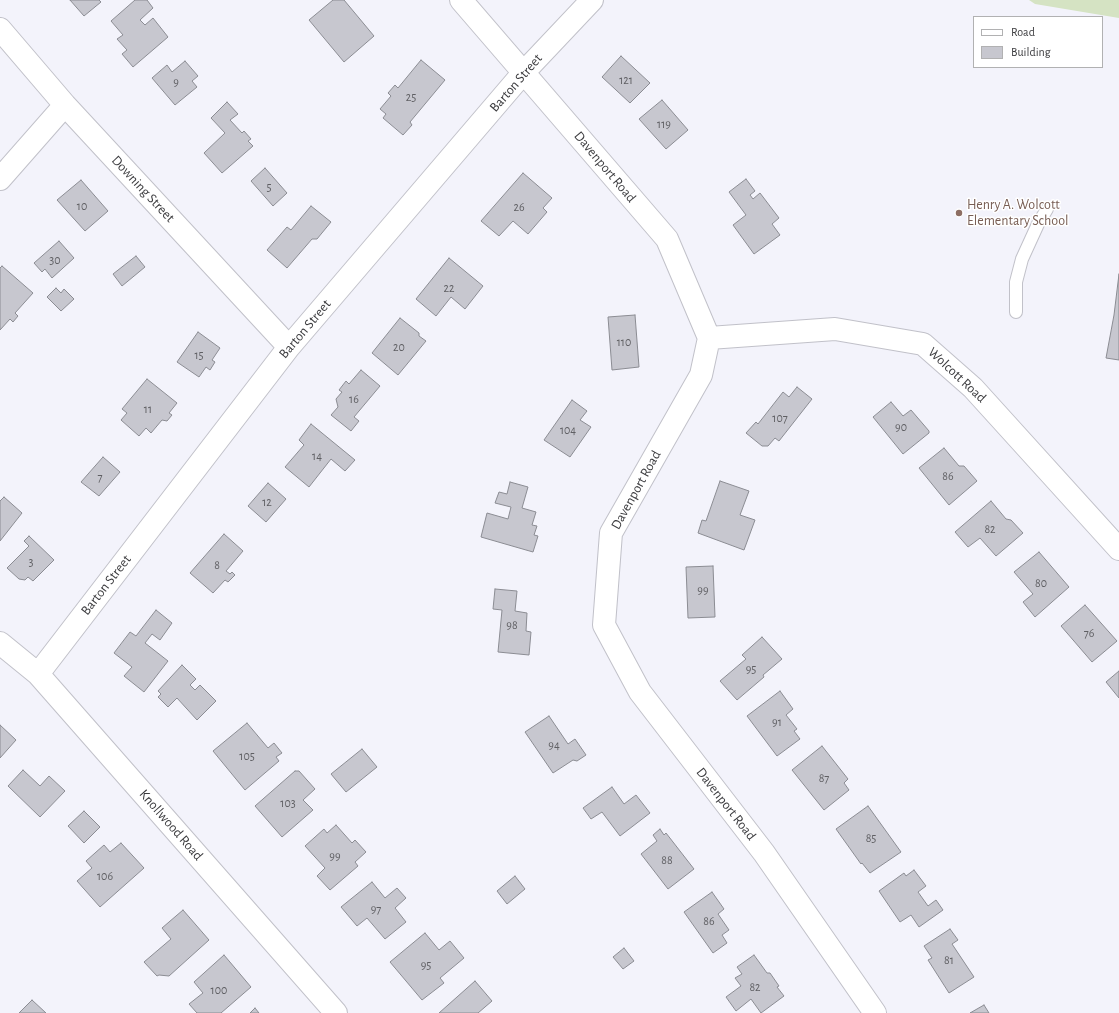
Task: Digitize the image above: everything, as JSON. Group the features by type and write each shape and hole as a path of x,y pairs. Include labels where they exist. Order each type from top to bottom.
{"street":[{"name":"Davenport Road","path":"461,0 667,239 709,338 701,375 611,533 604,625 640,692 764,853 875,1013"},
{"name":"Barton Street","path":"38,674 289,348 524,72 592,0"},
{"name":"Downing Street","path":"0,29 65,105 289,348"},
{"path":"0,179 65,105"},
{"name":"Wolcott Road","path":"709,338 835,329 923,344 973,388 1119,549"},
{"name":"Knollwood Road","path":"0,642 38,674 336,1013"}],"lane":[{"path":"1016,312 1016,282 1022,259 1038,224 1047,209"}],"green space":[{"path":"1029,0 1119,0 1119,18 1035,4"}],"building":[{"path":"70,0 99,0 101,2 84,16"},
{"path":"135,0 147,0 153,8 140,20 145,25 153,18 168,37 133,67 122,54 127,50 117,39 123,35 111,21"},
{"path":"333,0 344,0 374,36 344,62 309,20"},
{"path":"621,56 650,83 630,103 602,77"},
{"path":"421,60 445,80 410,122 412,125 403,135 383,118 386,114 380,109 391,96 388,93 395,85 398,88"},
{"path":"185,61 198,76 192,81 197,87 175,105 152,78 167,65 172,72"},
{"path":"662,100 688,130 666,149 639,119"},
{"path":"227,102 238,114 230,120 242,133 244,131 251,139 248,141 253,146 222,173 204,153 225,133 211,118"},
{"path":"265,168 287,193 273,206 251,181"},
{"path":"523,173 552,198 543,208 547,212 528,234 513,221 499,236 481,221"},
{"path":"746,179 755,191 750,195 753,199 760,193 779,218 772,224 780,235 754,254 733,225 746,215 729,192"},
{"path":"81,180 108,211 85,231 57,200"},
{"path":"311,206 331,222 317,239 312,239 287,268 267,250 287,227 291,230"},
{"path":"59,241 74,258 52,278 45,269 42,272 34,263"},
{"path":"136,256 145,267 122,286 113,274"},
{"path":"449,258 483,286 465,309 451,297 436,316 416,299"},
{"path":"2,266 33,293 15,313 18,316 13,322 10,319 0,330 0,268"},
{"path":"1119,274 1119,360 1106,358 1114,315"},
{"path":"56,288 61,293 64,289 74,299 61,311 47,297"},
{"path":"635,315 639,367 612,370 608,317"},
{"path":"400,318 419,333 419,336 426,341 398,375 372,353"},
{"path":"198,332 220,348 212,360 215,362 210,370 206,367 199,377 177,362"},
{"path":"361,370 380,386 354,417 359,421 351,431 331,415 338,407 336,399 342,392 339,390 346,381 349,384"},
{"path":"147,379 177,403 169,413 172,415 167,421 162,420 151,433 146,428 139,436 121,420 127,413 122,409"},
{"path":"797,387 812,399 779,441 775,438 768,446 762,446 746,433 756,422 758,424 783,392 789,397"},
{"path":"572,400 587,411 580,420 591,427 570,457 544,440"},
{"path":"891,402 903,416 911,410 929,431 929,433 903,454 873,417"},
{"path":"311,424 355,460 345,471 331,459 309,487 285,467 304,445 299,440"},
{"path":"944,448 959,466 964,466 977,481 949,505 919,468"},
{"path":"103,457 120,472 99,496 81,482"},
{"path":"720,481 749,491 740,515 755,520 744,550 698,533 702,520 706,521"},
{"path":"510,482 528,487 522,508 536,512 532,525 537,526 534,535 538,536 533,552 481,537 487,513 508,519 511,507 495,503 499,492 507,494"},
{"path":"268,483 286,499 266,522 248,506"},
{"path":"4,497 22,513 0,541 0,501"},
{"path":"991,501 1006,519 1011,520 1023,533 996,556 980,538 968,547 955,532"},
{"path":"224,534 243,551 226,571 230,574 232,572 235,575 228,582 225,580 213,593 190,573"},
{"path":"29,536 54,560 33,581 28,577 25,580 19,579 7,568 29,546 24,541"},
{"path":"1039,552 1069,587 1035,617 1023,602 1033,594 1014,572"},
{"path":"713,566 715,617 688,618 686,567"},
{"path":"495,589 517,591 515,611 527,613 526,631 531,632 529,655 498,652 502,610 493,609"},
{"path":"1085,605 1117,641 1092,662 1061,626"},
{"path":"156,610 172,623 160,640 152,634 145,643 168,661 144,692 124,676 132,667 114,653 130,632 136,636"},
{"path":"762,637 782,659 737,700 720,681 746,659 742,655"},
{"path":"182,665 196,679 190,685 195,690 200,685 216,701 197,720 177,698 168,707 158,697 161,694 158,691"},
{"path":"1119,671 1119,698 1106,682"},
{"path":"780,691 793,709 786,715 797,729 794,731 800,739 777,756 747,716"},
{"path":"549,716 568,744 575,739 586,755 577,761 573,760 553,773 525,732"},
{"path":"247,723 268,748 274,743 282,753 276,757 279,761 245,790 213,751"},
{"path":"0,725 16,740 0,758"},
{"path":"822,746 848,779 844,783 849,790 824,810 792,770"},
{"path":"362,749 377,767 346,792 331,774"},
{"path":"23,770 40,786 49,776 65,791 40,817 8,786"},
{"path":"295,771 299,771 315,789 303,800 313,810 282,837 255,806"},
{"path":"612,787 624,804 636,795 650,813 620,836 602,812 591,819 583,808"},
{"path":"868,806 901,852 870,873 862,863 861,864 836,829"},
{"path":"84,811 100,827 84,843 68,826"},
{"path":"336,825 352,843 355,840 366,852 355,862 358,866 330,890 317,876 325,868 305,846 324,829 327,833"},
{"path":"660,829 664,835 666,833 694,869 668,889 641,854 657,841 653,835"},
{"path":"121,843 144,868 100,907 77,881 92,868 86,861 104,845 110,852"},
{"path":"914,870 926,886 918,892 928,906 936,900 943,910 919,927 911,915 900,922 879,891 904,873 906,876"},
{"path":"515,876 525,889 507,904 497,891"},
{"path":"372,882 385,898 397,888 406,898 395,908 406,922 385,939 367,918 357,926 341,907"},
{"path":"712,892 724,909 718,914 729,930 722,935 727,943 713,953 684,912"},
{"path":"183,910 209,940 169,976 157,976 144,962 171,939 162,928"},
{"path":"950,929 958,940 952,944 974,977 949,993 928,960 932,958 924,946"},
{"path":"425,933 439,950 450,941 464,958 440,978 444,983 422,1000 390,962"},
{"path":"624,948 634,961 623,969 613,957"},
{"path":"224,955 251,987 221,1013 197,1013 189,1004 203,993 194,982"},
{"path":"754,955 767,973 770,973 779,986 777,987 784,996 761,1013 751,999 736,1011 726,997 741,986 735,978 742,974 737,967"},
{"path":"475,981 492,1001 478,1013 439,1013"},
{"path":"32,1000 46,1013 19,1013"},
{"path":"984,1005 989,1013 970,1013"},
{"path":"255,1008 259,1013 250,1013"}],"place":[{"name":"Henry A. Wolcott Elementary School","path":"959,213"}]}
